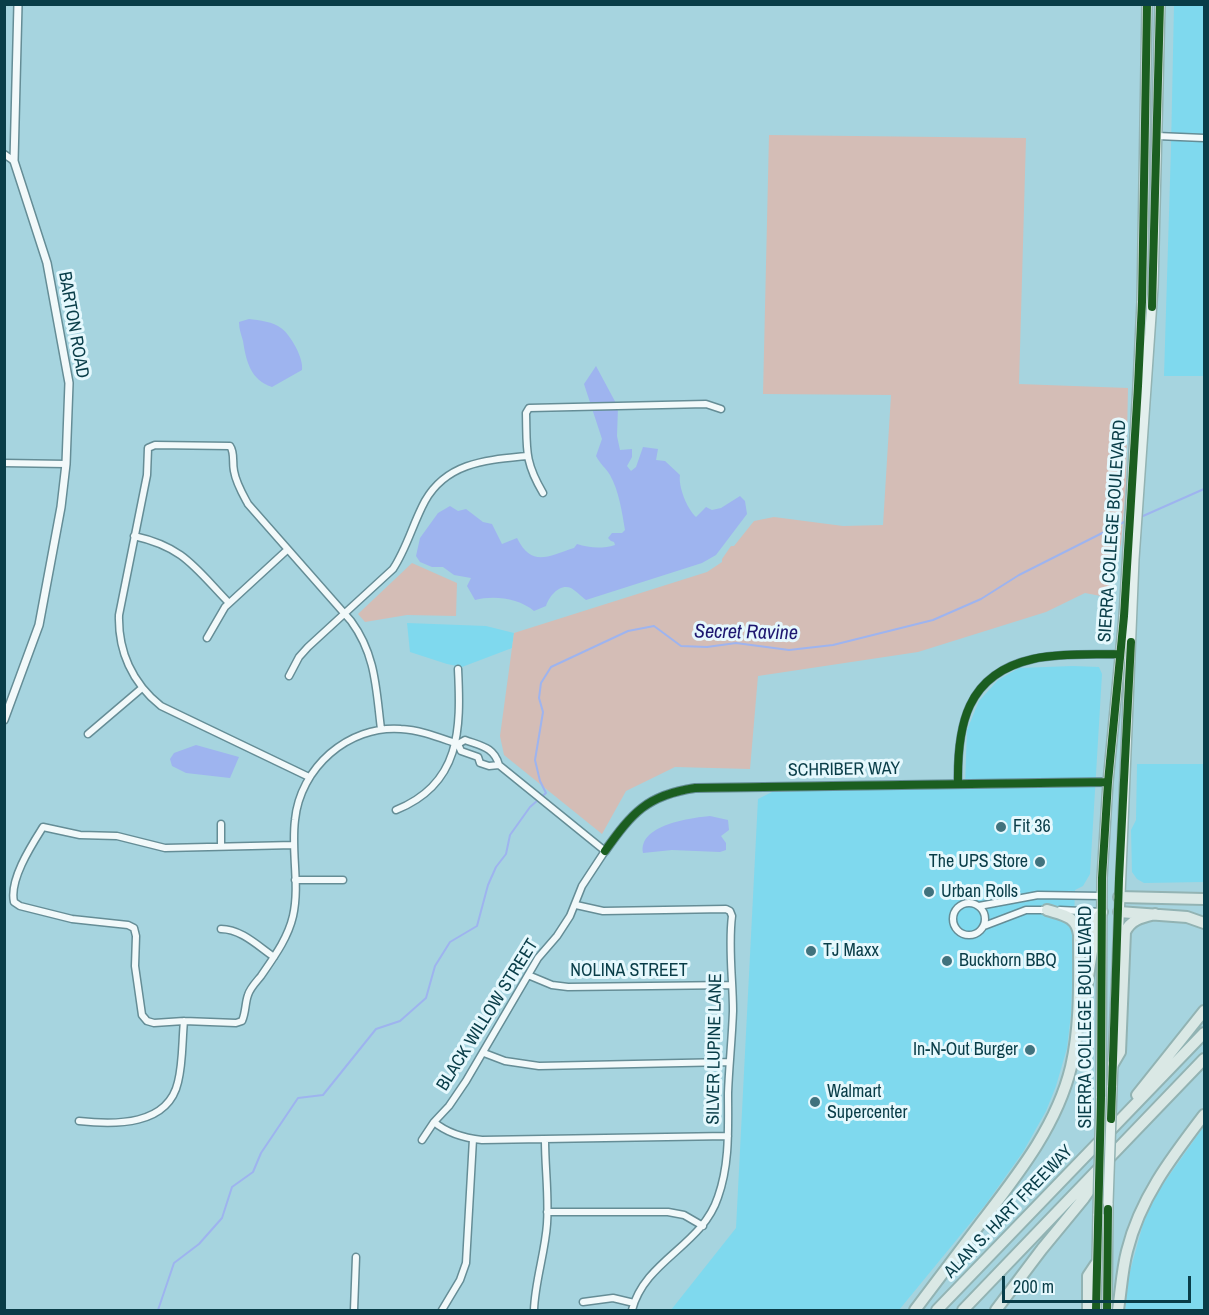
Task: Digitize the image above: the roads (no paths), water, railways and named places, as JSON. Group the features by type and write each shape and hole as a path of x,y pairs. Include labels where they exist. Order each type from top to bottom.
{"highway":[{"path":"1119,897 1204,899"},
{"path":"915,1311 1016,1177 1056,1108 1071,1064 1077,1025 1078,927 1070,917 1047,910"},
{"path":"1071,1064 1079,1040 1097,919 1102,912"},
{"path":"1119,912 1187,917 1204,923"},
{"path":"1113,1064 1120,1052 1125,932 1134,921 1155,914"},
{"path":"1100,1142 1204,1011"},
{"name":"ALAN S. HART FREEWAY","path":"937,1311 1204,1034"},
{"name":"ALAN S. HART FREEWAY","path":"963,1311 1204,1059"},
{"path":"1118,1311 1126,1252 1143,1205 1159,1175 1204,1115"},
{"path":"996,1311 1042,1249 1084,1198 1117,1150"},
{"path":"1088,1311 1088,1276 1096,1264"}],"main road":[{"name":"SIERRA COLLEGE BOULEVARD","path":"1107,1311 1108,1203 1119,897 1142,438 1152,308 1147,4"},
{"name":"SIERRA COLLEGE BOULEVARD","path":"1096,1311 1101,1098 1102,896 1108,782 1124,616 1139,375 1150,136 1160,4"},
{"path":"1120,654 1130,654"},
{"path":"1102,896 1119,897"},
{"path":"1102,912 1119,912"}],"street":[{"name":"BARTON ROAD","path":"5,717 39,625 61,507 66,464 69,383 47,263 14,161 18,4"},
{"path":"1150,136 1204,138"},
{"path":"4,154 14,161"},
{"path":"543,493 531,473 527,456 526,413 528,408 706,404 721,409"},
{"path":"309,777 167,710 142,688 125,658 118,626 120,604 147,475 148,448 155,445 223,444 230,446 234,451 234,472 248,504 360,634 370,655 381,729"},
{"path":"289,676 303,652 393,569 402,555 426,500 439,483 458,469 481,461 527,456"},
{"path":"4,463 66,464"},
{"path":"134,536 165,545 179,553 199,570 229,603"},
{"path":"207,638 220,613 229,603 287,550"},
{"path":"958,784 960,738 964,715 976,693 992,678 1010,666 1034,658 1120,654"},
{"path":"396,810 416,801 437,783 447,767 456,744 460,719 458,669"},
{"path":"88,734 142,688"},
{"path":"4,900 72,919 134,928 135,966 142,1015 147,1021 154,1023 184,1021 236,1023 242,1021 246,1014 248,994 274,957 291,924 295,903 294,823 297,805 309,777 325,758 361,735 381,729 413,730 456,744 461,751 478,757"},
{"path":"456,744 465,740 491,749 500,765 605,851"},
{"path":"484,747 478,757 480,763 489,766 500,765"},
{"name":"SCHRIBER WAY","path":"605,851 627,821 650,802 676,791 718,787 1108,782"},
{"path":"221,824 221,846"},
{"path":"14,902 12,894 14,888 28,852 43,827 80,835 117,836 165,848 294,845"},
{"name":"BLACK WILLOW STREET","path":"422,1140 457,1095 484,1053 538,958 557,936 576,905 582,886 605,851"},
{"path":"295,880 343,880"},
{"path":"979,906 1038,895 1102,896"},
{"path":"984,926 985,915 979,906 970,902 957,907 952,917 957,931 966,935 976,934 984,926 1013,913 1026,910 1102,912"},
{"name":"SILVER LUPINE LANE","path":"576,905 603,911 726,909 732,916 733,1013 729,1062 728,1153 721,1189 714,1208 703,1226 683,1247 656,1269 644,1285 632,1311"},
{"path":"221,929 233,930 274,957"},
{"name":"NOLINA STREET","path":"528,975 552,985 568,987 732,985"},
{"path":"79,1121 101,1124 134,1122 156,1113 165,1105 178,1084 184,1021"},
{"path":"484,1053 505,1061 538,1066 729,1062"},
{"path":"434,1122 449,1132 473,1139 545,1140 728,1136"},
{"path":"442,1311 460,1280 466,1263 473,1139"},
{"path":"534,1311 535,1288 543,1256 547,1212 545,1140"},
{"path":"547,1212 668,1212 684,1215 703,1226"},
{"path":"354,1311 356,1257"},
{"path":"582,1302 613,1298 634,1303"}],"waterway":[{"name":"Secret Ravine","path":"1143,516 1204,489"},
{"name":"Secret Ravine","path":"158,1310 174,1263 199,1244 222,1218 232,1187 253,1172 261,1153 298,1098 323,1095 376,1029 400,1021 426,998 435,966 450,942 477,926 488,885 496,867 506,854 510,835 530,807 546,793 540,781 535,760 543,712 539,698 541,683 551,667 628,631 654,626 681,646 707,647 736,643 789,650 833,645 933,620 981,599 1019,575 1124,522"}],"place":[{"name":"Fit 36","path":"1001,827"},
{"name":"The UPS Store","path":"1040,862"},
{"name":"Urban Rolls","path":"929,892"},
{"name":"TJ Maxx","path":"811,951"},
{"name":"Buckhorn BBQ","path":"947,961"},
{"name":"In-N-Out Burger","path":"1030,1050"},
{"name":"Walmart Supercenter","path":"815,1102"}]}
